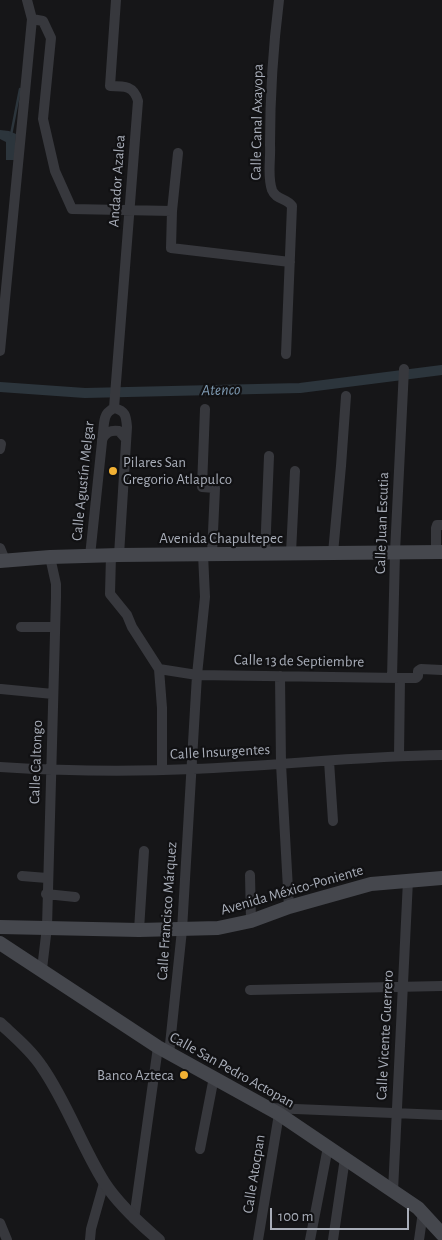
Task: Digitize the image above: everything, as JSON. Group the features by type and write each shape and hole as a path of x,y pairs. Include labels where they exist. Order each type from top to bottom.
{"main road":[{"name":"Avenida Chapultepec","path":"2,557 439,552"},
{"name":"Avenida México-Poniente","path":"0,927 139,930 218,928 251,921 289,907 361,886 442,878"},
{"name":"Calle San Pedro Actopan","path":"0,943 164,1051 274,1111 423,1212 442,1234"}],"street":[{"path":"0,351 32,19 27,0"},
{"name":"Andador Azalea","path":"116,0 110,86 122,86 131,89 136,93 138,101 117,384"},
{"name":"Calle Canal Axayopa","path":"279,0 274,37 270,116 270,172 272,192 276,197 289,202 292,206 286,354"},
{"path":"32,19 43,21 51,38 43,119 55,171 72,209 172,211"},
{"path":"178,153 170,248 290,262"},
{"name":"Calle Juan Escutia","path":"396,678 395,552 404,374"},
{"name":"Calle Agustín Melgar","path":"90,556 105,415 114,408 117,384"},
{"path":"333,553 346,396"},
{"path":"114,408 122,410 125,414 127,427 110,594 127,615 132,627 159,670 162,708 162,770"},
{"path":"192,769 197,675 205,597 207,554 215,488 202,487 205,410"},
{"path":"102,440 106,433 113,430 119,431 126,439"},
{"path":"264,554 269,456"},
{"path":"291,553 295,471"},
{"path":"439,552 436,528 437,525 442,524"},
{"name":"Calle Caltongo","path":"42,969 46,927 56,584 50,557"},
{"path":"21,628 54,627"},
{"name":"Calle 13 de Septiembre","path":"159,670 197,675 416,678 418,671 421,669 442,670"},
{"path":"280,676 281,764 289,907"},
{"path":"396,678 399,756"},
{"path":"1,689 53,694"},
{"name":"Calle Insurgentes","path":"0,767 51,770 162,770 442,755"},
{"path":"329,761 334,821"},
{"name":"Calle Francisco Márquez","path":"134,1219 164,1051 182,930 192,769"},
{"path":"139,930 144,851"},
{"path":"250,875 251,921"},
{"path":"22,876 47,878"},
{"name":"Calle Vicente Guerrero","path":"393,1191 408,880"},
{"path":"46,894 76,897"},
{"path":"250,990 442,986"},
{"path":"0,1023 42,1065 104,1182 134,1219 159,1240"},
{"path":"200,1149 214,1078"},
{"path":"274,1111 442,1115"},
{"name":"Calle Atocpan","path":"258,1240 274,1111"},
{"path":"310,1240 328,1147"},
{"path":"333,1240 345,1158"},
{"path":"90,1240 91,1229 104,1182"},
{"path":"419,1240 423,1212"},
{"path":"0,1223 7,1240"}],"shaded area":[{"path":"0,130 16,134 15,160 6,160 6,142 0,139"}],"waterway":[{"path":"11,135 20,89"},
{"name":"Atenco","path":"0,387 85,393 300,388 442,370"}],"place":[{"name":"Pilares San Gregorio Atlapulco","path":"113,471"},
{"name":"Banco Azteca","path":"184,1075"}]}
